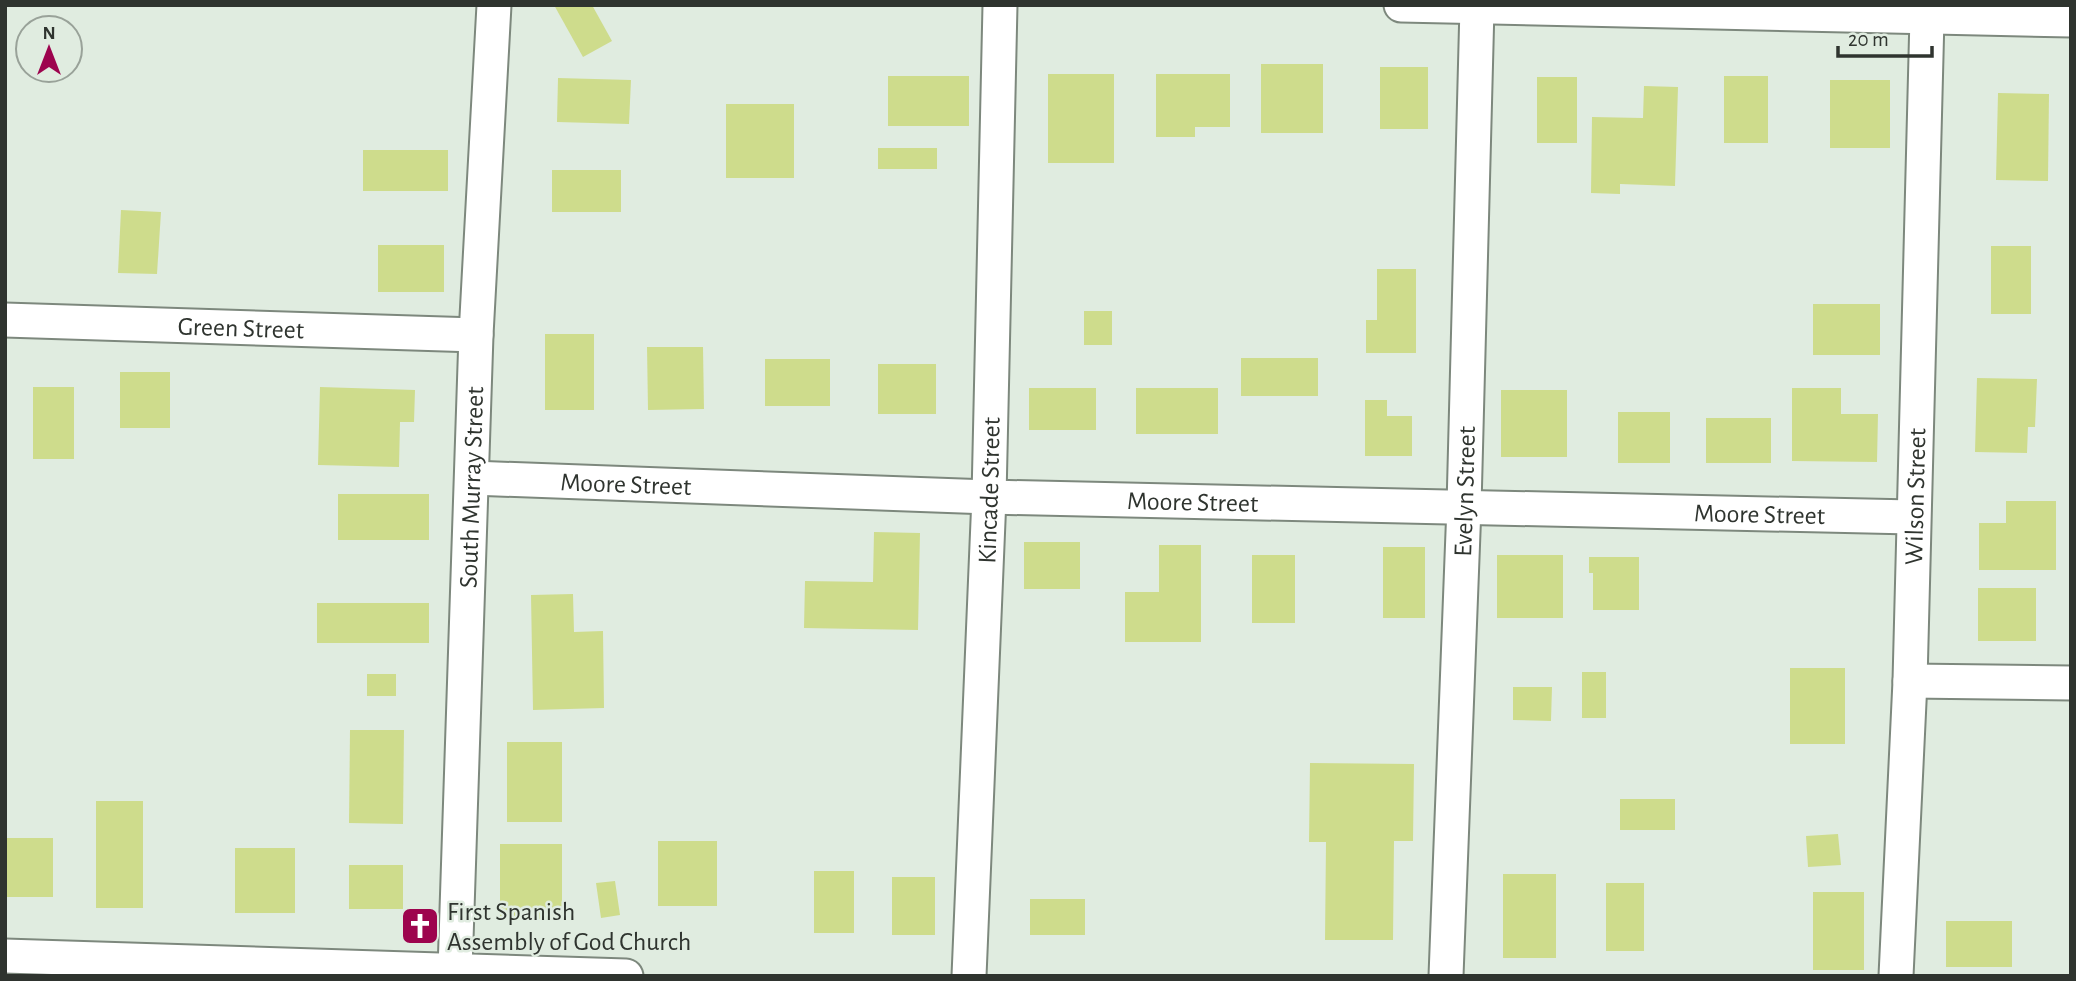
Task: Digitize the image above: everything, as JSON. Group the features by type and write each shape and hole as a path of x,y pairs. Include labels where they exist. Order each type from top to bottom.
{"street":[{"name":"South Murray Street","path":"455,970 476,335 494,5"},
{"name":"Kincade Street","path":"969,976 989,497 1000,5"},
{"path":"1401,5 1768,10 2071,20"},
{"name":"Evelyn Street","path":"1446,976 1464,506 1477,7"},
{"name":"Wilson Street","path":"1896,976 1910,681 1912,517 1927,17"},
{"name":"Green Street","path":"5,320 476,335"},
{"name":"Moore Street","path":"472,478 989,497 1912,517"},
{"path":"1910,681 2071,683"},
{"path":"5,956 367,971 455,970 626,976"}],"building":[{"path":"554,5 592,5 612,41 583,57"},
{"path":"1261,64 1323,64 1323,133 1261,133"},
{"path":"1380,67 1428,67 1428,129 1380,129"},
{"path":"1048,74 1114,74 1114,163 1048,163"},
{"path":"1156,74 1230,74 1230,127 1195,127 1195,137 1156,137"},
{"path":"888,76 969,76 969,126 888,126"},
{"path":"1724,76 1768,76 1768,143 1724,143"},
{"path":"1537,77 1577,77 1577,143 1537,143"},
{"path":"558,78 631,80 629,124 557,122"},
{"path":"1830,80 1890,80 1890,148 1830,148"},
{"path":"1644,86 1678,87 1675,186 1620,184 1620,194 1591,193 1592,117 1643,118"},
{"path":"1998,93 2049,94 2048,181 1996,180"},
{"path":"726,104 794,104 794,178 726,178"},
{"path":"878,148 937,148 937,169 878,169"},
{"path":"363,150 448,150 448,191 363,191"},
{"path":"552,170 621,170 621,212 552,212"},
{"path":"121,210 161,212 157,274 118,273"},
{"path":"378,245 444,245 444,292 378,292"},
{"path":"1991,246 2031,246 2031,314 1991,314"},
{"path":"1377,269 1416,269 1416,353 1366,353 1366,320 1377,320"},
{"path":"1813,304 1880,304 1880,355 1813,355"},
{"path":"1084,311 1112,311 1112,345 1084,345"},
{"path":"545,334 594,334 594,410 545,410"},
{"path":"647,347 703,347 704,409 648,410"},
{"path":"1241,358 1318,358 1318,396 1241,396"},
{"path":"765,359 830,359 830,406 765,406"},
{"path":"878,364 936,364 936,414 878,414"},
{"path":"120,372 170,372 170,428 120,428"},
{"path":"1977,378 2037,379 2035,427 2028,427 2027,453 1975,452"},
{"path":"33,387 74,387 74,459 33,459"},
{"path":"320,387 415,390 414,422 400,422 399,467 318,465"},
{"path":"1029,388 1096,388 1096,430 1029,430"},
{"path":"1136,388 1218,388 1218,434 1136,434"},
{"path":"1792,388 1841,388 1841,414 1878,414 1877,462 1792,461"},
{"path":"1501,390 1567,390 1567,457 1501,457"},
{"path":"1365,400 1387,400 1387,416 1412,416 1412,456 1365,456"},
{"path":"1618,412 1670,412 1670,463 1618,463"},
{"path":"1706,418 1771,418 1771,463 1706,463"},
{"path":"338,494 429,494 429,540 338,540"},
{"path":"2006,501 2056,501 2056,570 1979,570 1979,523 2006,523"},
{"path":"874,532 920,533 918,630 804,628 805,581 873,582"},
{"path":"1024,542 1080,542 1080,589 1024,589"},
{"path":"1159,545 1201,545 1201,642 1125,642 1125,592 1159,592"},
{"path":"1383,547 1425,547 1425,618 1383,618"},
{"path":"1252,555 1295,555 1295,623 1252,623"},
{"path":"1497,555 1563,555 1563,618 1497,618"},
{"path":"1589,557 1639,557 1639,610 1593,610 1593,573 1589,573"},
{"path":"1978,588 2036,588 2036,641 1978,641"},
{"path":"573,594 574,632 603,631 604,708 533,710 531,595"},
{"path":"317,603 429,603 429,643 317,643"},
{"path":"1790,668 1845,668 1845,744 1790,744"},
{"path":"1582,672 1606,672 1606,718 1582,718"},
{"path":"367,674 396,674 396,696 367,696"},
{"path":"1513,687 1552,687 1551,721 1513,720"},
{"path":"350,730 404,730 403,824 349,823"},
{"path":"507,742 562,742 562,822 507,822"},
{"path":"1310,763 1414,764 1413,841 1394,841 1393,940 1325,940 1326,842 1309,842"},
{"path":"1620,799 1675,799 1675,830 1620,830"},
{"path":"96,801 143,801 143,908 96,908"},
{"path":"1838,834 1841,865 1808,867 1806,836"},
{"path":"5,838 53,838 53,897 5,897"},
{"path":"658,841 717,841 717,906 658,906"},
{"path":"500,844 562,844 562,919 500,919"},
{"path":"235,848 295,848 295,913 235,913"},
{"path":"349,865 403,865 403,909 349,909"},
{"path":"814,871 854,871 854,933 814,933"},
{"path":"1503,874 1556,874 1556,958 1503,958"},
{"path":"892,877 935,877 935,935 892,935"},
{"path":"615,881 620,915 601,918 596,883"},
{"path":"1606,883 1644,883 1644,951 1606,951"},
{"path":"1813,892 1864,892 1864,970 1813,970"},
{"path":"1030,899 1085,899 1085,935 1030,935"},
{"path":"1946,921 2012,921 2012,967 1946,967"}],"place":[{"name":"First Spanish Assembly of God Church","path":"420,926"}]}
